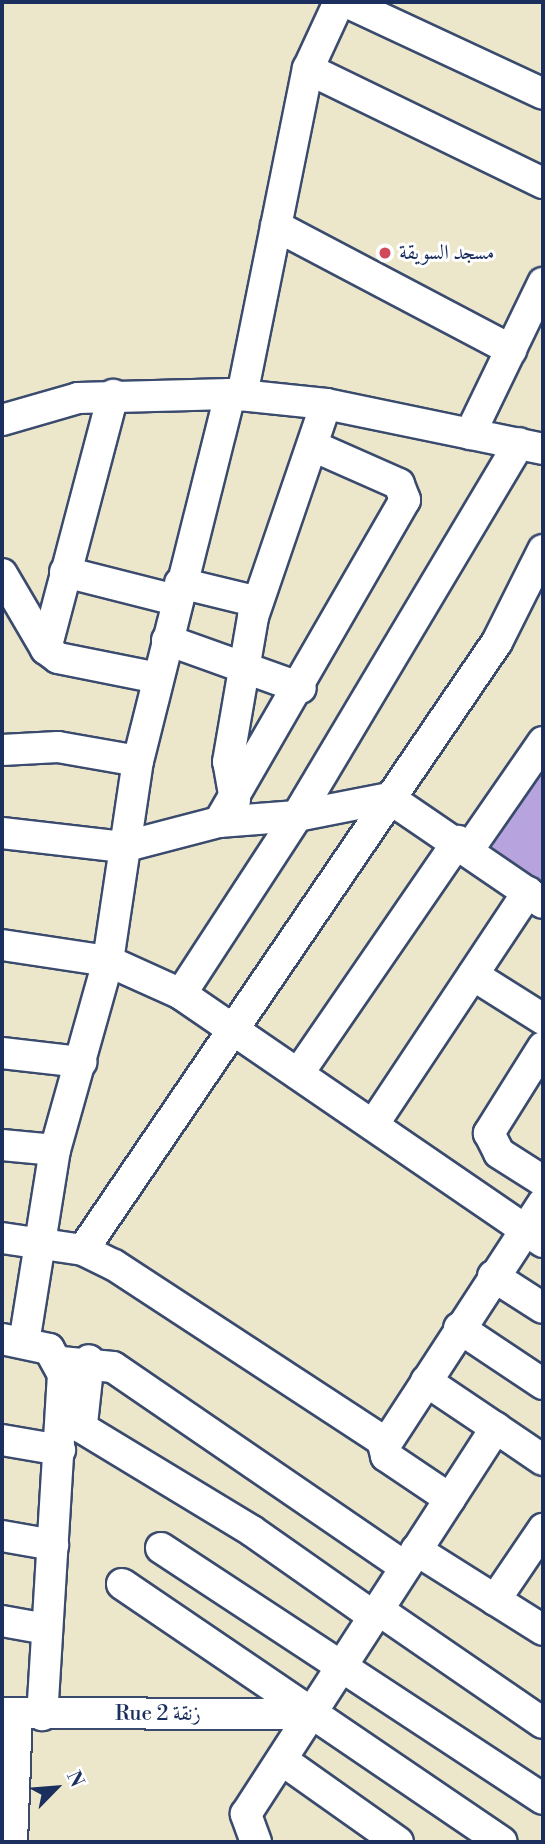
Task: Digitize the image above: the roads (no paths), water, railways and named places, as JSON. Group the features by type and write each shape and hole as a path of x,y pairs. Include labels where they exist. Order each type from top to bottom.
{"street":[{"path":"339,2 308,69 276,226 236,395 178,591 138,761 108,961 55,1150 44,1244 13,1341 49,1349 75,1361 113,1367 411,1558 495,1601 543,1630"},
{"path":"346,2 543,94"},
{"path":"308,69 543,183"},
{"path":"276,226 511,350"},
{"path":"470,434 543,283"},
{"path":"46,649 113,395"},
{"path":"2,420 113,395 236,395 326,404 531,446 181,994"},
{"path":"227,811 228,762 258,602 326,404"},
{"path":"227,811 301,688 405,500 399,484 313,446"},
{"path":"83,1250 497,642 543,550"},
{"path":"65,572 258,602"},
{"path":"2,574 46,649 58,658 158,678"},
{"path":"167,640 245,665 301,688"},
{"path":"298,1074 463,845 543,742"},
{"path":"2,750 58,747 138,761"},
{"path":"2,833 123,847 168,840 227,811 297,816 389,798 463,845 536,898 473,975 373,1125"},
{"path":"2,945 108,961 181,994 534,1236"},
{"path":"473,975 543,1019"},
{"path":"543,1047 489,1133 499,1153 543,1181"},
{"path":"2,1053 81,1062"},
{"path":"2,1145 55,1150"},
{"path":"450,1499 386,1456 386,1443 493,1276 534,1236 543,1203"},
{"path":"2,1238 83,1250 162,1294 386,1443"},
{"path":"493,1276 543,1308"},
{"path":"459,1328 543,1384"},
{"path":"12,1842 20,1714 46,1629 60,1450 73,1420 75,1361"},
{"path":"426,1381 543,1460"},
{"path":"73,1420 543,1723"},
{"path":"256,1842 246,1814 314,1714 375,1613 496,1428"},
{"path":"2,1440 60,1450"},
{"path":"495,1601 543,1529"},
{"path":"2,1536 53,1545"},
{"path":"161,1548 343,1664 543,1799"},
{"path":"122,1584 502,1842"},
{"path":"2,1621 46,1629"},
{"name":"Rue 2 زنقة","path":"20,1714 314,1714"},
{"path":"282,1760 398,1842"}],"place":[{"name":"مسجد السويقة","path":"385,253"}]}
